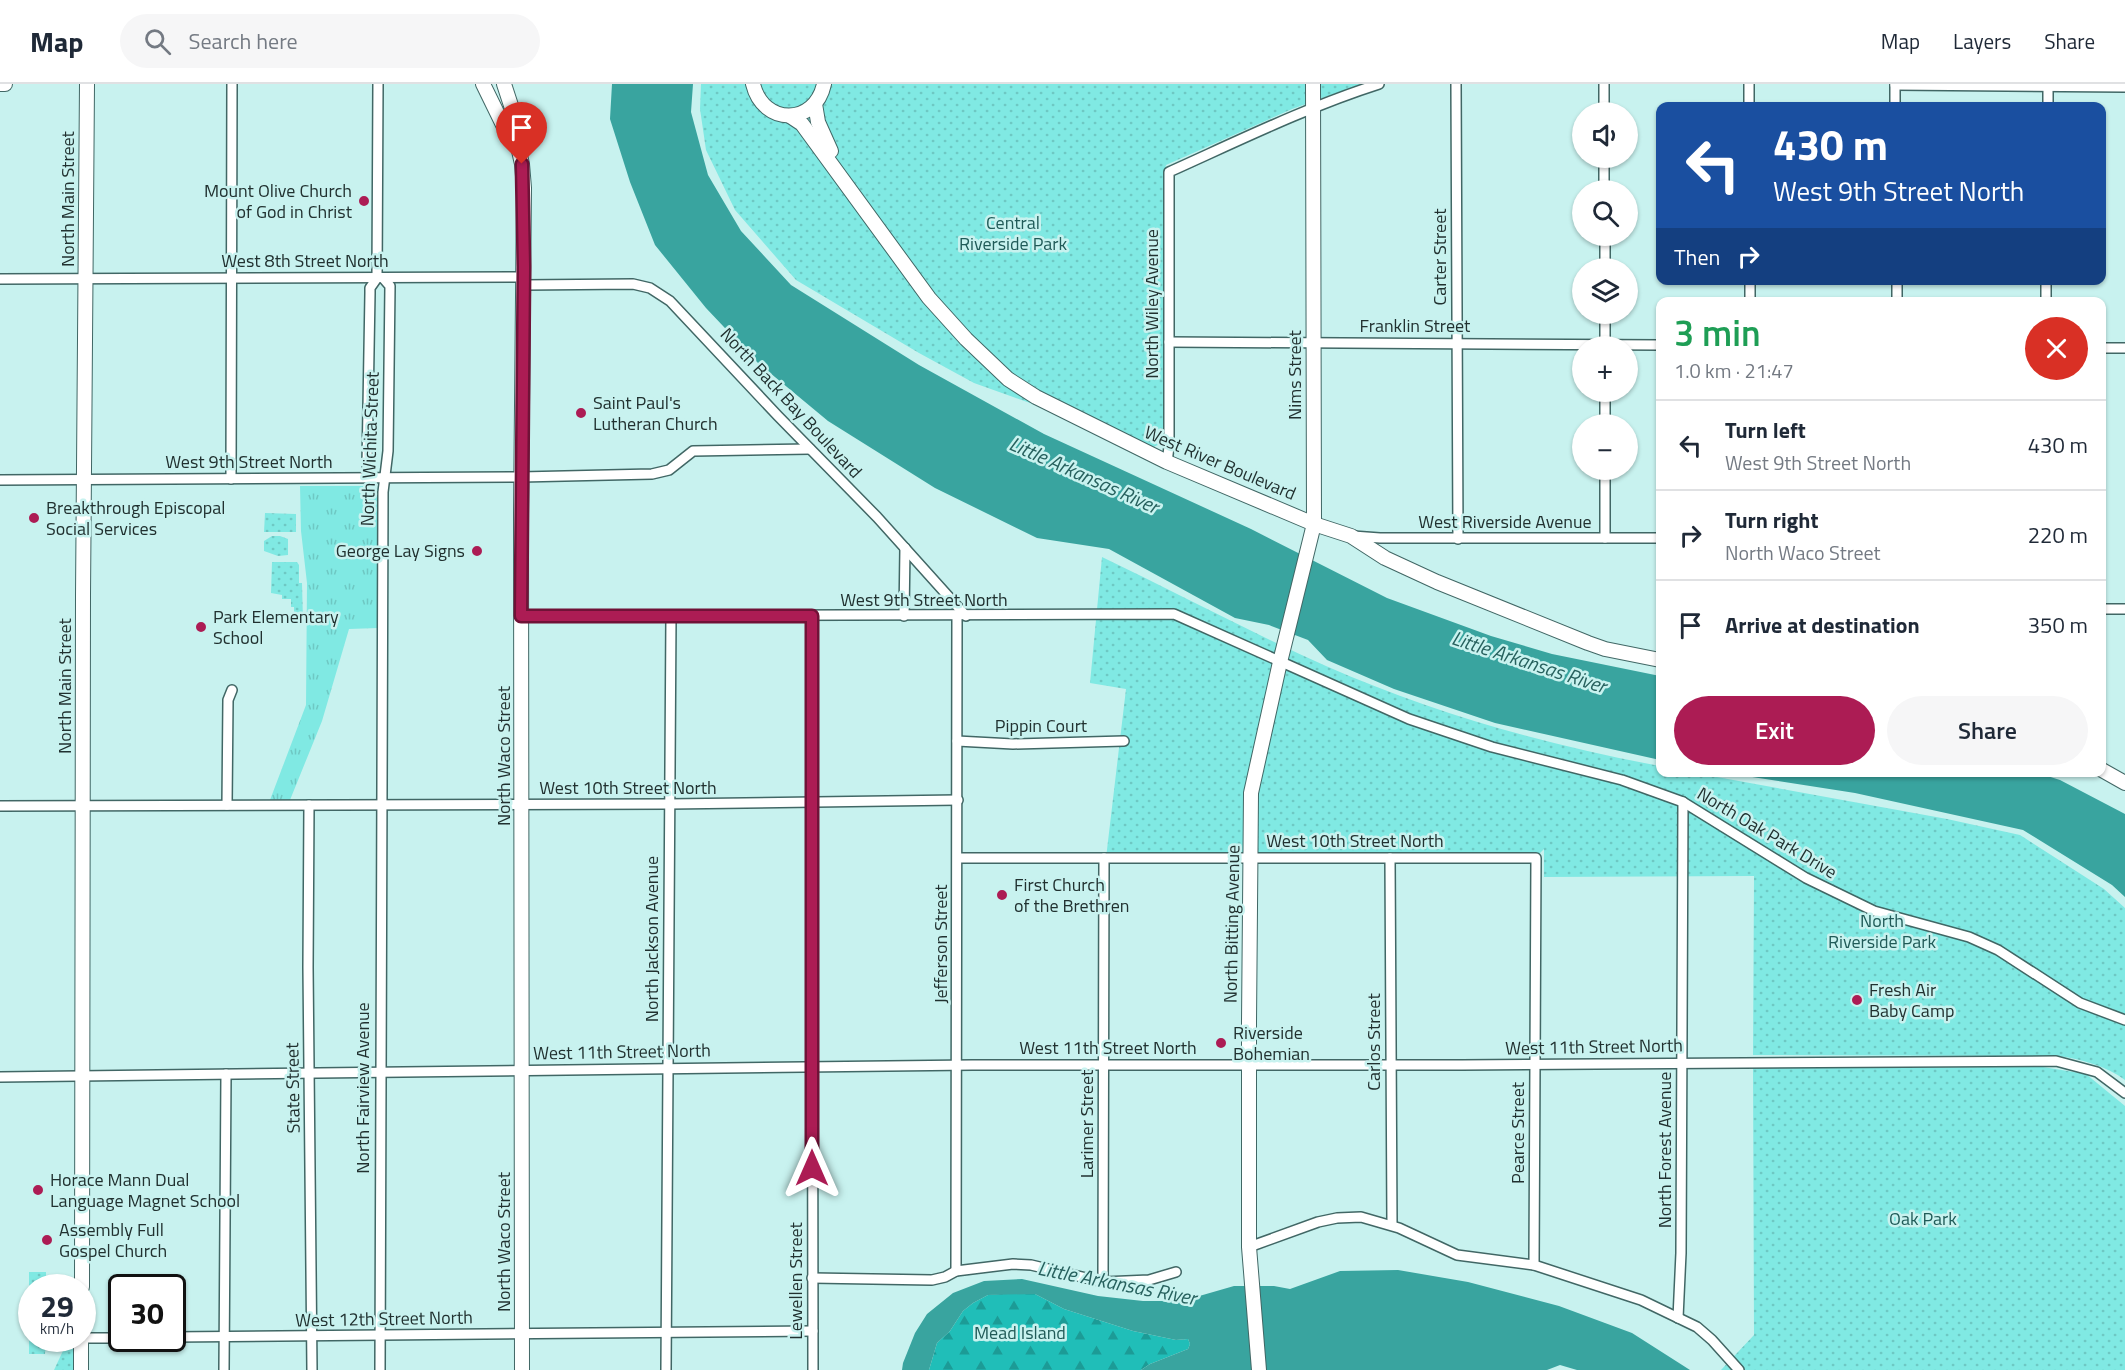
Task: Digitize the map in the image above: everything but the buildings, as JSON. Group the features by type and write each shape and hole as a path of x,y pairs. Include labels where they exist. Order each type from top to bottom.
{"street":[{"name":"North Main Street","path":"82,1274 87,84"},
{"path":"231,478 232,84"},
{"name":"North Wichita Street","path":"370,478 367,465 370,288 380,278 376,194 378,84"},
{"name":"North Waco Street","path":"483,84 505,129 516,142"},
{"name":"North Waco Street","path":"504,84 518,127 516,142 522,164 524,188 521,477 522,1370"},
{"path":"740,84 755,89 762,104 770,110 780,115 790,116 804,112 815,104 822,94 824,84"},
{"name":"Nims Street","path":"1280,662 1314,524 1313,84"},
{"path":"1313,107 1379,84"},
{"name":"Carter Street","path":"1456,84 1458,538"},
{"path":"1604,84 1604,102"},
{"path":"1749,84 1749,102"},
{"path":"1895,102 1895,84 2125,87"},
{"path":"2048,85 2048,102"},
{"name":"West River Boulevard","path":"815,104 816,116 824,138 847,183"},
{"name":"North Wiley Avenue","path":"1167,462 1169,436 1169,172 1313,107"},
{"name":"West River Boulevard","path":"790,116 802,124 929,298 966,339 1008,379 1036,397 1167,462 1314,524 1351,536 1385,558 1428,577 1588,643 1605,649 1656,659"},
{"name":"West 8th Street North","path":"0,279 380,278 633,284 648,287"},
{"name":"North Wichita Street","path":"380,278 390,286 388,451 383,478 381,805"},
{"name":"North Back Bay Boulevard","path":"648,287 670,301 905,548 961,616"},
{"name":"Franklin Street","path":"1168,342 1457,342 1572,345"},
{"name":"Franklin Street","path":"1638,345 1656,345"},
{"path":"2106,348 2125,348"},
{"name":"West 9th Street North","path":"0,480 652,474 669,470 693,451 810,449"},
{"path":"1605,480 1605,538"},
{"name":"West Riverside Avenue","path":"1351,536 1380,538 1656,538"},
{"path":"904,616 905,548"},
{"path":"2106,609 2125,609"},
{"name":"West 9th Street North","path":"521,616 1174,614 1280,662"},
{"name":"North Jackson Avenue","path":"666,1370 671,616"},
{"name":"Lewellen Street","path":"812,616 813,1370"},
{"name":"Jefferson Street","path":"956,1271 957,741 961,616"},
{"name":"North Oak Park Drive","path":"1280,662 1443,732 1622,780 1683,802 1806,879 1874,911 1969,937 1998,950 2080,1003 2125,1020"},
{"name":"North Bitting Avenue","path":"1259,1370 1250,1247 1251,793 1280,662"},
{"path":"227,805 228,700 232,690"},
{"name":"Pippin Court","path":"957,741 1013,744 1124,741"},
{"path":"2106,773 2125,783"},
{"name":"West 10th Street North","path":"0,806 522,805 958,800"},
{"name":"North Forest Avenue","path":"1678,1318 1681,1252 1683,802"},
{"name":"State Street","path":"309,805 312,1370"},
{"name":"North Fairview Avenue","path":"380,1370 381,805"},
{"name":"West 10th Street North","path":"958,858 1536,858"},
{"name":"Larimer Street","path":"1103,1282 1104,858"},
{"name":"Carlos Street","path":"1390,858 1392,1225"},
{"name":"Pearce Street","path":"1534,1265 1536,858"},
{"name":"West 11th Street North","path":"0,1077 812,1066 2056,1061 2097,1072 2125,1093"},
{"path":"224,1370 226,1074"},
{"path":"1250,1247 1318,1222 1361,1217 1392,1225 1457,1255 1534,1265 1641,1300 1697,1327 1739,1370"},
{"path":"812,1278 932,1280 956,1271 1013,1264 1031,1265 1103,1282 1149,1280 1176,1272"},
{"name":"West 12th Street North","path":"186,1337 813,1331"},
{"path":"81,1370 82,1352"}],"green space":[{"name":"Central Riverside Park","path":"701,84 1361,84 1292,109 1166,165 1163,181 1165,437 1153,447 974,383 796,280 735,210 706,150 700,109"},
{"path":"300,486 371,486 379,491 378,628 349,629 322,721 290,800 270,800 306,705 307,583 301,531"},
{"path":"265,513 296,514 296,532 264,532"},
{"path":"272,536 288,539 288,555 278,556 264,551 264,541"},
{"name":"North Riverside Park","path":"1102,557 1269,640 1366,683 1449,713 1532,738 1656,765 1656,777 1717,777 1947,819 2020,835 2104,889 2125,908 2125,1080 2093,1064 2058,1056 1753,1055 1754,876 1544,877 1544,849 1537,856 1106,858 1126,689 1090,683"},
{"path":"272,562 297,562 299,565 303,621 294,621 294,607 291,607 291,599 282,599 282,595 271,593"},
{"name":"Oak Park","path":"2043,1067 2086,1074 2125,1106 2125,1370 1721,1370 1754,1335 1753,1068"},
{"path":"29,1272 46,1272 46,1274 29,1274"},
{"name":"Mead Island","path":"1035,1294 1064,1309 1133,1331 1176,1340 1188,1339 1190,1344 1188,1349 1150,1364 1141,1370 929,1370 937,1343 950,1331 963,1311 988,1295"},
{"path":"29,1352 45,1352 45,1354 29,1354"},
{"path":"62,1352 74,1352 74,1370 54,1370"}],"water":[{"name":"Little Arkansas River","path":"612,84 693,84 691,112 708,175 741,231 791,285 919,365 1044,434 1251,529 1387,598 1491,636 1552,654 1656,675 1656,759 1495,723 1394,689 1327,660 1308,640 1269,625 1235,618 1109,549 1037,538 935,488 828,421 758,363 706,308 655,245 630,182 610,119"},
{"path":"1752,777 2051,777 2060,780 2125,814 2125,897 2112,885 2023,830 1855,793"},
{"path":"1398,1270 1468,1282 1559,1306 1632,1333 1690,1370 1577,1370 1560,1365 1547,1370 1141,1370 1150,1364 1188,1349 1190,1344 1188,1339 1176,1340 1133,1331 1064,1309 1035,1294 988,1295 973,1303 963,1311 950,1331 937,1343 929,1370 902,1370 915,1333 927,1314 953,1293 984,1281 1022,1279 1098,1296 1143,1301 1182,1301 1234,1286 1274,1286 1290,1289 1340,1271"}],"place":[{"name":"Mount Olive Church of God in Christ","path":"364,201"},
{"name":"Saint Paul's Lutheran Church","path":"581,413"},
{"name":"Breakthrough Episcopal Social Services","path":"34,518"},
{"name":"George Lay Signs","path":"477,551"},
{"name":"Park Elementary School","path":"201,627"},
{"name":"First Church of the Brethren","path":"1002,895"},
{"name":"Fresh Air Baby Camp","path":"1857,1000"},
{"name":"Riverside Bohemian","path":"1221,1043"},
{"name":"Horace Mann Dual Language Magnet School","path":"38,1190"},
{"name":"Assembly Full Gospel Church","path":"47,1240"}],"route":[{"path":"522,164 524,267 521,616 812,616 812,1168"}]}
